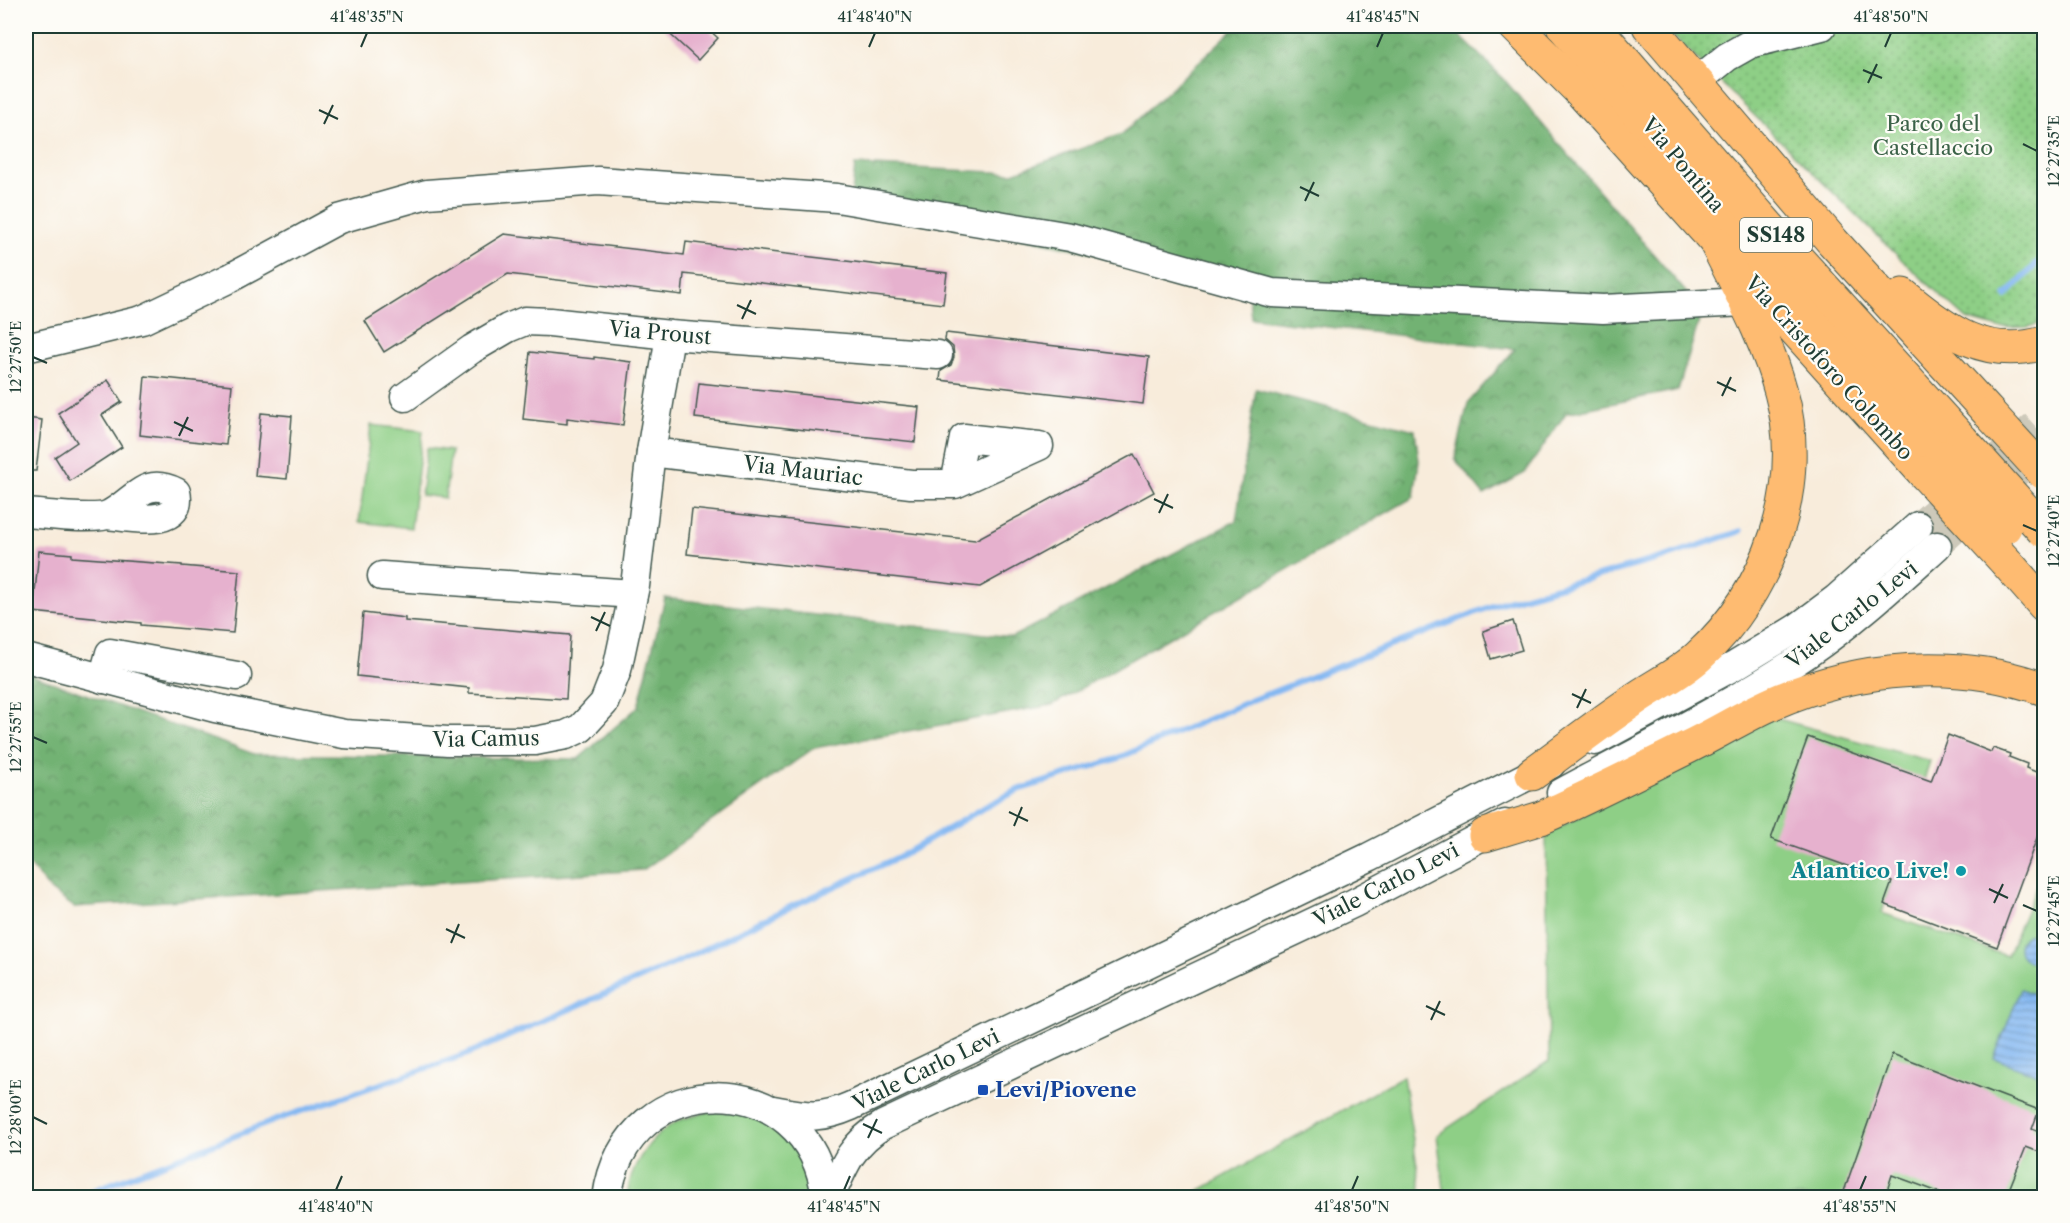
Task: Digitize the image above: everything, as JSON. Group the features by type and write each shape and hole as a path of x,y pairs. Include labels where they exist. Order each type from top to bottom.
{"main road":[{"name":"Via Cristoforo Colombo","path":"1515,26 1582,93 1716,243 1942,457 2029,543 2044,605"},
{"name":"Via Pontina","path":"1563,26 1742,235 1942,457"},
{"name":"Via Cristoforo Colombo","path":"1594,26 1783,243 1942,457 2029,543"},
{"path":"1648,26 1833,242 2044,473"},
{"path":"1833,242 1954,333 1978,344 1999,348 2020,348 2044,343"},
{"path":"1532,774 1633,700 1664,683 1698,657 1729,624 1753,587 1767,558 1784,508 1787,482 1788,433 1784,403 1776,375 1745,302 1716,243"},
{"path":"2029,543 2044,597"},
{"name":"SS148","path":"2029,543 2044,572"},
{"path":"1485,835 1541,818 1774,703 1841,681 1880,672 1936,670 2003,678 2044,689"}],"street":[{"path":"1696,82 1727,57 1750,45 1822,26"},
{"path":"26,348 142,320 230,278 339,219 427,194 598,181 837,198 1070,237 1272,293 1603,309 1745,302"},
{"name":"Via Proust","path":"405,397 472,349 525,321 670,335 938,355"},
{"name":"Via Camus","path":"26,658 215,708 344,734 448,741 535,741 566,735 581,728 604,703 617,670 633,594 651,452 670,335"},
{"name":"Via Mauriac","path":"651,452 911,484 955,484"},
{"path":"26,513 108,515"},
{"name":"Viale Carlo Levi","path":"773,1110 815,1117 831,1114 851,1106 1369,857 1532,774 1634,721 1797,628 1836,599 1918,526"},
{"name":"Viale Carlo Levi","path":"828,1197 852,1151 866,1136 883,1125 1333,913 1485,835 1798,660 1860,613 1937,546"},
{"path":"382,576 633,594"},
{"path":"103,679 111,653 237,676"},
{"path":"607,1197 609,1181 617,1159 629,1139 645,1122 663,1109 684,1100 707,1096 730,1096 752,1101 773,1110 791,1124 806,1140 817,1159 828,1197"}],"green space":[{"path":"1237,26 1450,26 1502,77 1702,311 1678,390 1566,413 1525,473 1484,495 1455,459 1468,403 1515,349 1251,318 1248,286 851,201 855,165 1013,173 1122,134"},
{"name":"Parco del Castellaccio","path":"1663,26 2044,26 2044,323 2026,327 1999,328 1967,319 1906,264"},
{"path":"1256,389 1415,430 1419,461 1414,497 1052,705 814,748 643,870 74,907 50,890 26,861 26,673 254,754 578,759 638,707 665,598 1012,637 1236,521"},
{"path":"371,425 423,431 411,528 359,522"},
{"path":"427,448 451,451 445,498 421,495"},
{"path":"1771,717 1930,761 1882,913 2007,956 2044,868 2044,1197 1445,1197 1437,1135 1549,1061 1546,834"},
{"path":"1403,1076 1422,1197 1188,1197"},
{"path":"711,1111 742,1113 771,1125 794,1146 809,1173 814,1197 628,1198 632,1174 653,1140 662,1131 683,1119"}],"water":[{"path":"2033,934 2043,938 2047,948 2043,958 2033,962 2023,958 2019,948 2023,938"},
{"path":"2021,989 2044,998 2044,1067 2041,1076 1994,1058"}],"building":[{"path":"661,26 705,26 718,38 698,60"},
{"path":"504,234 684,255 686,242 947,273 943,304 684,274 682,295 508,274 384,352 365,321"},
{"path":"946,333 1149,357 1143,404 940,380 941,371 951,365 954,357 953,347 945,340"},
{"path":"530,352 631,362 623,425 567,418 567,424 523,419"},
{"path":"145,376 232,385 226,445 140,435"},
{"path":"108,380 122,402 102,415 122,447 70,481 55,457 77,442 58,413"},
{"path":"699,383 919,407 915,442 695,418"},
{"path":"261,413 292,416 287,479 255,476"},
{"path":"26,418 42,420 36,471 26,471"},
{"path":"1134,454 1154,492 980,587 687,554 692,509 975,540"},
{"path":"39,551 72,554 72,557 239,571 233,633 33,612"},
{"path":"363,613 405,618 405,621 570,635 566,699 469,693 469,688 357,676"},
{"path":"1513,621 1522,650 1491,659 1483,631"},
{"name":"Atlantico Live!","path":"1948,735 1991,752 1993,748 2010,754 2009,757 2027,764 2026,768 2044,775 2044,838 2038,835 1997,947 1884,904 1892,882 1771,839 1808,737 1931,781"},
{"path":"1892,1054 2039,1110 2032,1129 2044,1134 2044,1154 2026,1147 2006,1197 1952,1197 1892,1175 1885,1197 1842,1197"}],"waterway":[{"path":"2006,296 2044,256"},
{"path":"74,1198 284,1117 465,1055 682,960 903,855 1018,790 1116,759 1252,700 1500,603 1665,557 1741,531"}],"tunnel":[{"path":"1918,526 2044,417"},
{"path":"1937,546 2044,448"}],"place":[{"name":"Atlantico Live!","path":"1961,871"},
{"name":"Levi/Piovene","path":"983,1090"}]}
